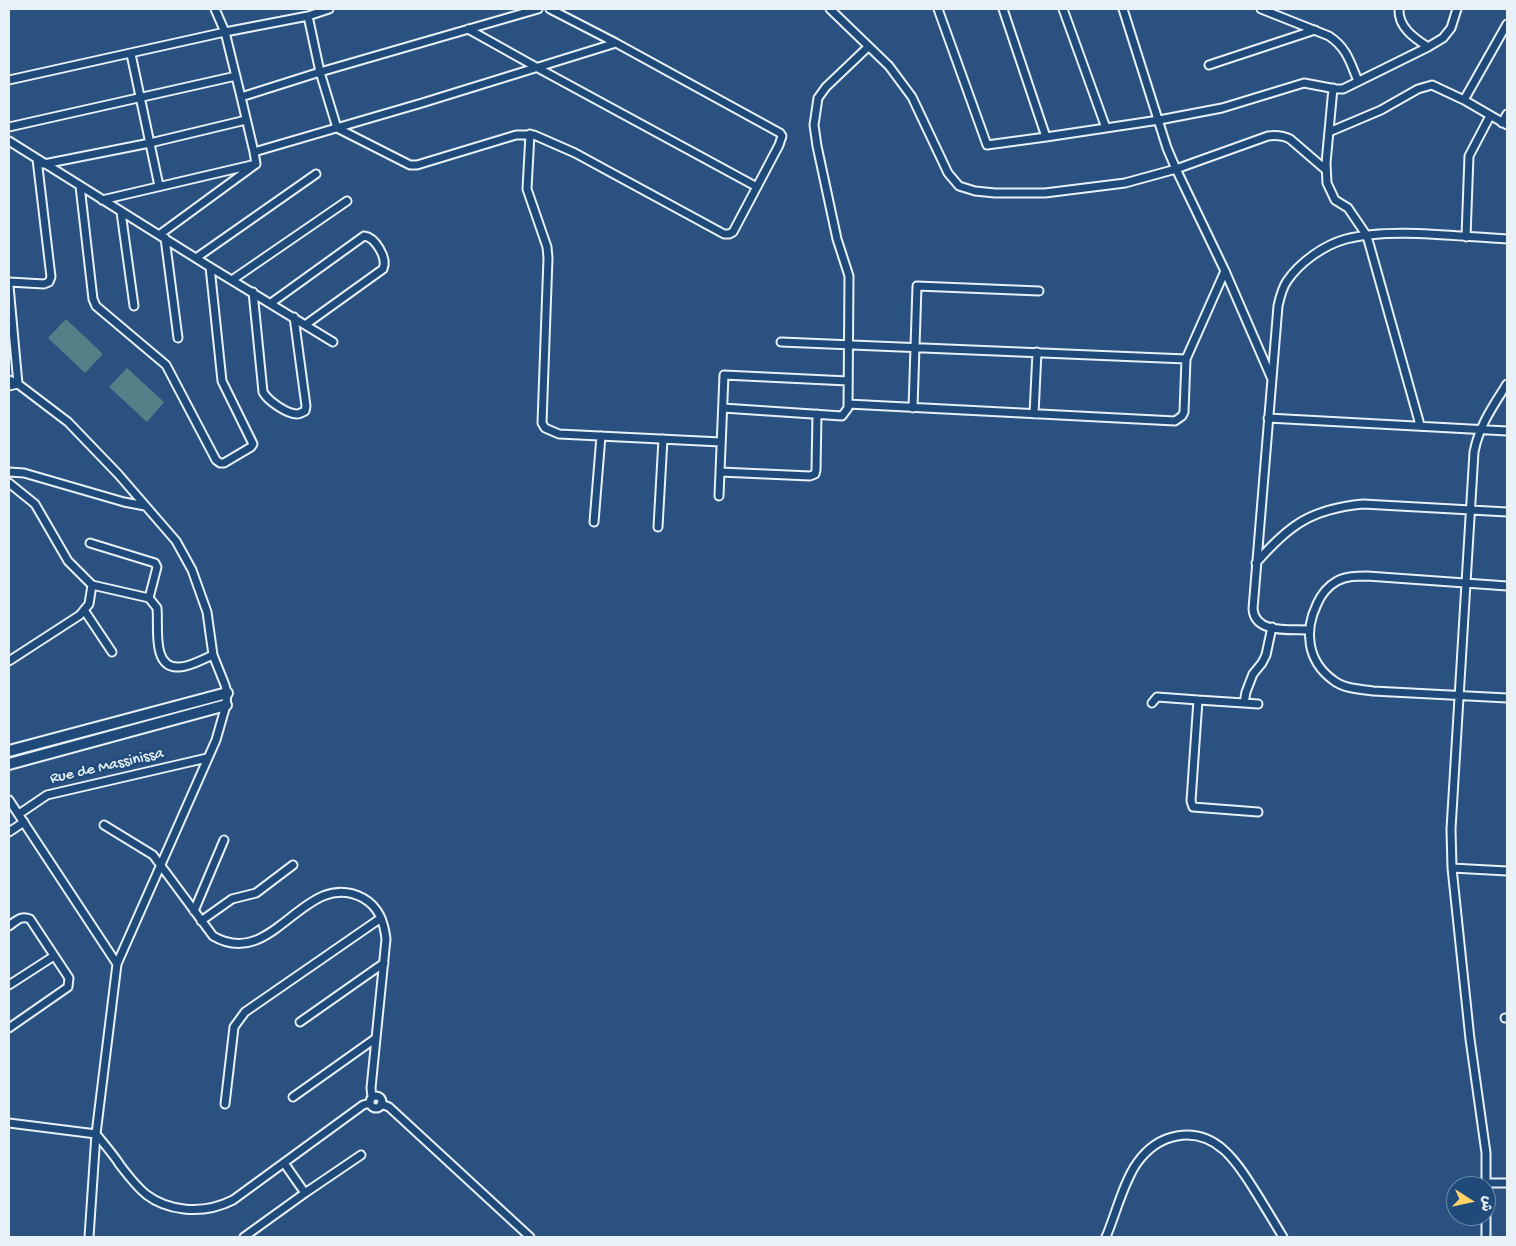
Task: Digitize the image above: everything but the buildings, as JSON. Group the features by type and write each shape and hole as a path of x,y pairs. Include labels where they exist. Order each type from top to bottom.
{"main road":[{"path":"9,751 227,694"},
{"path":"9,764 226,705"}],"street":[{"path":"215,9 225,32 242,96 256,164"},
{"path":"9,80 225,32 308,16 329,9"},
{"path":"242,96 538,9"},
{"path":"308,16 320,72 337,128 410,165 417,165 516,135 530,134 575,153 724,234 733,232 782,139 780,133 550,9"},
{"path":"830,9 889,66 912,97 948,173 959,186 975,191 995,193 1045,192 1125,183 1176,169 1268,136 1276,135 1290,139 1326,170"},
{"path":"938,9 987,145 1159,120 1222,108 1304,82 1343,89 1443,38 1451,28 1457,9"},
{"path":"1003,9 1046,137"},
{"path":"1063,9 1106,128"},
{"path":"1123,9 1176,169 1272,378"},
{"path":"1261,9 1315,30 1339,42 1358,81"},
{"path":"1399,9 1401,22 1406,30 1428,47"},
{"path":"1464,100 1507,24"},
{"path":"468,29 757,187"},
{"path":"1209,65 1315,30"},
{"path":"254,152 616,43"},
{"path":"723,408 842,416 846,412 848,404 849,276 837,238 814,125 818,98 826,87 868,47"},
{"path":"131,54 158,186"},
{"path":"9,127 236,76"},
{"path":"1329,132 1382,110 1418,89 1432,85 1464,100 1505,124 1507,114"},
{"path":"1332,88 1326,170 1329,190 1335,200 1348,208 1367,236 1420,425"},
{"path":"1466,237 1469,156 1490,116"},
{"path":"44,164 150,143 246,120"},
{"path":"530,134 527,189 547,247 548,258 542,423 545,428 559,434 721,442"},
{"path":"9,141 333,342"},
{"path":"9,282 44,284 49,282 51,277 37,159"},
{"path":"102,200 256,164"},
{"path":"162,237 256,164"},
{"path":"196,258 316,174"},
{"path":"80,186 93,298 96,306 166,365 216,460 220,463 251,448 253,444 222,381 210,267"},
{"path":"232,280 347,201"},
{"path":"121,212 134,306"},
{"path":"1308,630 1272,627 1258,622 1253,614 1278,306 1286,282 1296,270 1313,256 1332,244 1347,239 1405,234 1507,239"},
{"path":"271,303 364,236 371,238 384,256 385,266 383,269 305,325"},
{"path":"162,237 178,338"},
{"path":"848,404 1179,420 1184,412 1186,360 1224,271"},
{"path":"9,286 18,384"},
{"path":"913,408 917,286 1039,291"},
{"path":"253,292 263,392 265,396 288,412 298,414 305,411 306,406 294,317"},
{"path":"781,342 1186,360"},
{"path":"1034,414 1037,352"},
{"path":"719,496 724,375 848,381"},
{"path":"9,380 18,384 68,422 176,541 192,570 207,612 213,655 226,685 227,694 226,705 216,740 117,964 96,1134 89,1237"},
{"path":"9,386 18,384"},
{"path":"1487,1176 1486,1153 1470,1039 1452,868 1451,829 1474,452 1480,429 1507,384"},
{"path":"720,472 810,476 816,470 817,414"},
{"path":"1268,418 1507,431"},
{"path":"594,522 601,436"},
{"path":"658,527 663,440"},
{"path":"9,472 24,473 124,502 146,506"},
{"path":"9,483 35,504 68,561 92,585 149,598 157,608 159,653 166,663 180,668 213,655"},
{"path":"124,502 129,487"},
{"path":"1256,563 1276,540 1293,526 1308,517 1344,506 1363,504 1507,512"},
{"path":"90,543 155,563 157,567 149,598"},
{"path":"1507,586 1352,576 1338,580 1329,586 1319,599 1308,630 1310,648 1315,659 1322,670 1332,680 1341,685 1356,689 1507,698"},
{"path":"9,661 80,615 89,604 92,585"},
{"path":"84,610 112,652"},
{"path":"1244,703 1253,674 1266,655 1272,627"},
{"path":"1152,703 1156,697 1258,704"},
{"path":"1198,700 1193,807 1258,812"},
{"name":"Rue de Massinissa","path":"18,814 47,795 207,758"},
{"path":"9,800 117,964"},
{"path":"9,832 24,822"},
{"path":"104,825 154,855 201,921 213,936 224,943 239,945 264,938 314,901 334,892 346,892 356,895 376,909 381,918 386,940 371,1088 371,1100 374,1108 381,1104 389,1107 530,1237"},
{"path":"194,911 224,840"},
{"path":"201,921 232,899 256,893 293,865"},
{"path":"1452,868 1507,870"},
{"path":"9,926 21,918 30,919 69,978 68,988 9,1028"},
{"path":"225,1104 232,1034 237,1020 245,1012 381,918"},
{"path":"9,985 54,956"},
{"path":"300,1022 384,963"},
{"path":"294,1097 376,1038"},
{"path":"9,1123 96,1134 143,1193 155,1201 176,1208 198,1210 222,1206 233,1200 371,1100"},
{"path":"1106,1237 1136,1165 1146,1151 1157,1142 1183,1135 1211,1140 1226,1150 1240,1167 1283,1237"},
{"path":"244,1237 361,1155"},
{"path":"284,1162 305,1193"}],"green space":[{"path":"66,319 103,354 85,373 48,338"},
{"path":"127,368 164,402 147,422 109,387"}]}
